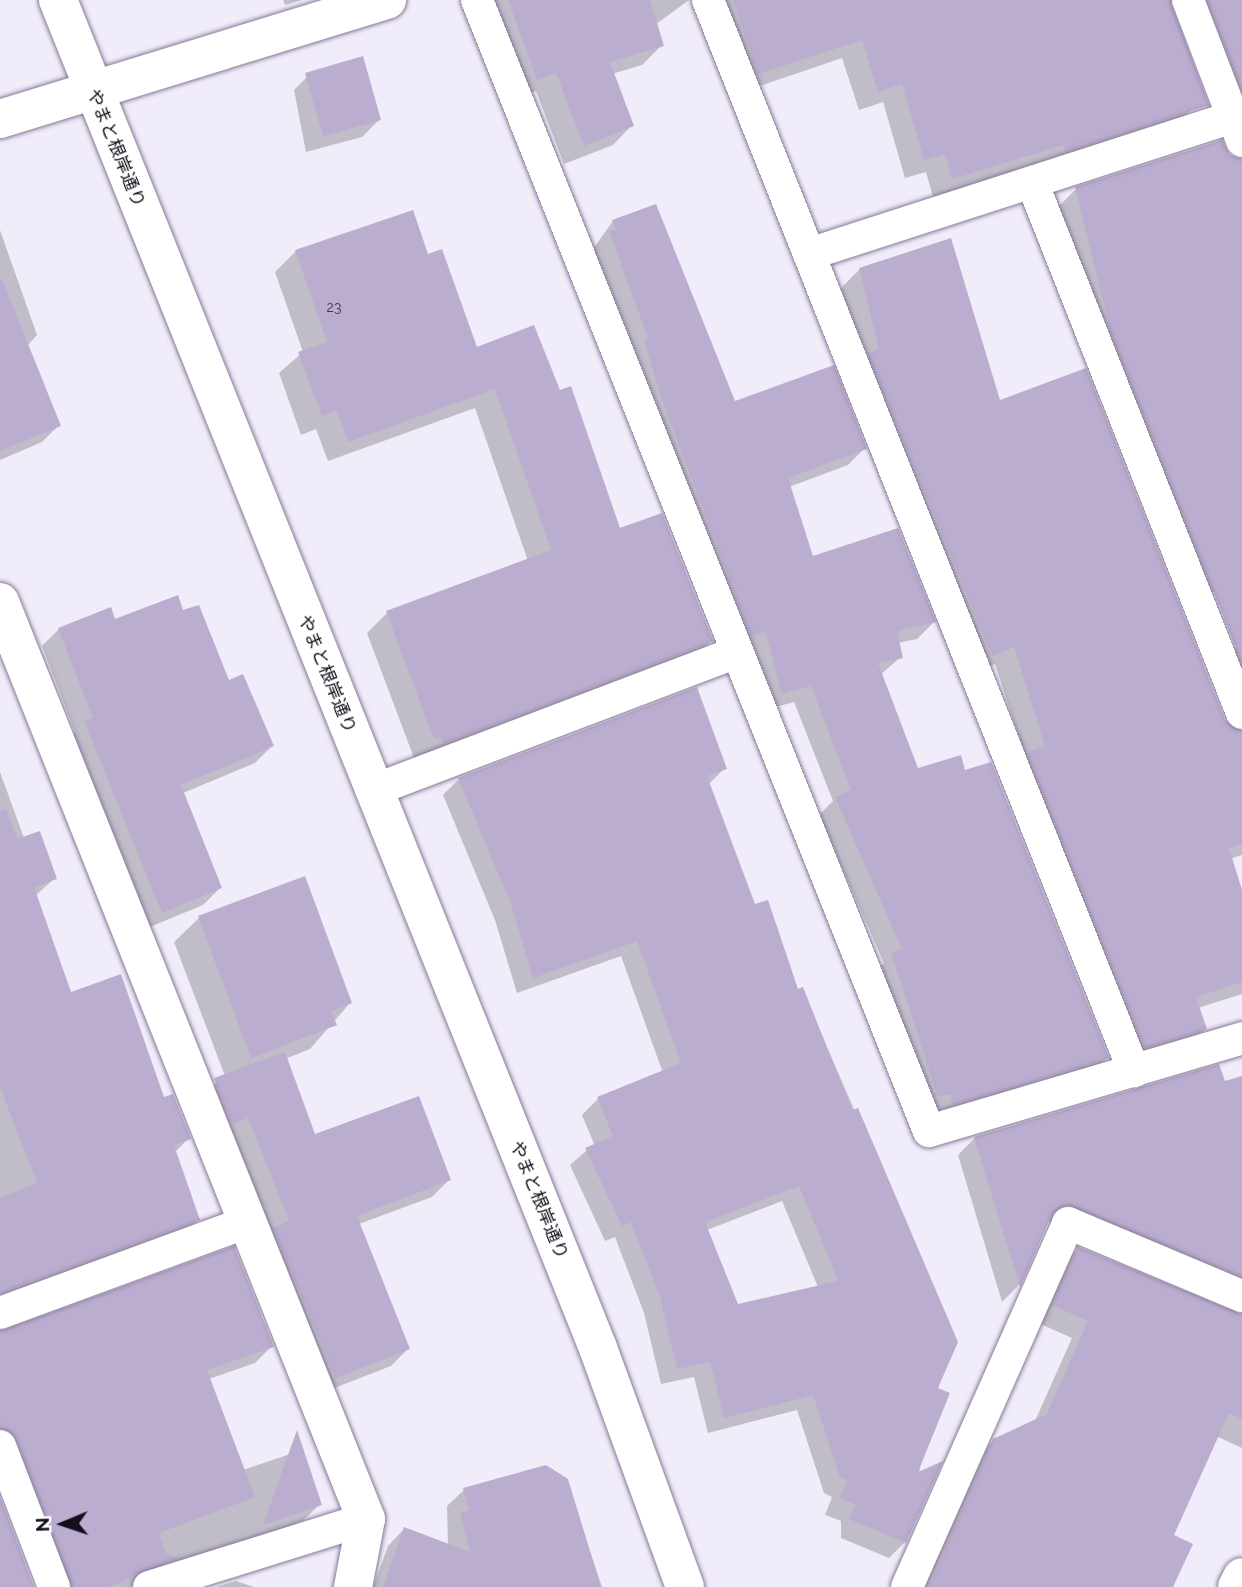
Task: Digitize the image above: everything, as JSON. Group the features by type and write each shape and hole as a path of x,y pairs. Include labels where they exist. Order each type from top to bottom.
{"street":[{"name":"やまと根岸通り","path":"58,0 598,1348 685,1587"},
{"path":"0,119 92,88 387,0"},
{"path":"0,603 366,1519 353,1587"},
{"path":"1237,1587 1242,1577"}],"lane":[{"path":"477,0 734,653 929,1131 1242,1038"},
{"path":"708,0 1134,1070"},
{"path":"809,254 1032,182 1237,129 1188,0"},
{"path":"1032,182 1242,713"},
{"path":"374,790 734,653"},
{"path":"0,1312 247,1222"},
{"path":"907,1587 1068,1223 1242,1296"},
{"path":"0,1446 54,1587"},
{"path":"149,1587 366,1519"}],"building":[{"path":"508,0 650,0 664,46 610,62 634,126 584,146 556,73 537,80"},
{"path":"733,0 1170,0 1209,105 1065,152 1064,145 952,179 945,154 924,160 902,84 878,92 862,40 758,74"},
{"path":"1208,0 1242,0 1242,90"},
{"path":"363,56 381,120 323,136 305,73"},
{"path":"1222,140 1230,155 1242,159 1242,663 1111,332 1075,187"},
{"path":"656,204 735,401 834,365 867,449 788,478 813,556 898,528 936,622 897,631 903,658 878,663 918,768 961,755 965,770 991,762 1109,1058 953,1105 950,1094 938,1097 891,953 902,949 835,797 851,790 811,686 782,694 766,632 751,636 660,394 644,340 648,338 609,231 616,229 612,220"},
{"path":"413,210 428,254 442,249 477,347 534,325 560,390 571,386 620,528 662,513 713,641 444,744 441,737 434,739 386,611 551,550 495,389 348,442 337,410 322,416 298,352 327,342 295,250"},
{"path":"951,238 1000,400 1086,368 1225,720 1242,731 1242,844 1229,848 1242,890 1242,982 1196,997 1207,1029 1145,1048 1027,752 1045,746 1014,647 992,656 868,353 879,349 859,268"},
{"path":"2,279 61,426 0,451 0,280"},
{"path":"178,595 183,610 199,605 229,680 243,674 274,746 181,785 222,888 162,913 84,721 93,718 58,628 111,607 115,619"},
{"path":"697,687 727,769 707,776 755,904 768,900 798,989 803,987 852,1110 858,1108 958,1342 938,1388 950,1393 918,1472 943,1461 906,1543 849,1519 856,1505 840,1498 847,1481 840,1477 813,1395 724,1418 710,1362 677,1369 660,1297 631,1222 622,1226 585,1148 613,1136 597,1097 681,1063 637,941 533,978 511,904 458,778","holes":["799,1186 838,1281 738,1304 705,1222"]},
{"path":"6,809 17,839 40,831 57,879 34,887 71,992 121,974 164,1097 173,1094 191,1139 174,1145 200,1220 0,1293 0,1198 37,1183 0,1087 0,810"},
{"path":"305,876 352,1003 331,1011 337,1025 251,1058 198,916"},
{"path":"285,1052 315,1134 419,1096 451,1180 357,1216 410,1349 336,1378 273,1228 289,1221 248,1118 232,1124 214,1078"},
{"path":"1219,1064 1225,1081 1242,1076 1242,1276 1066,1205 1051,1216 1020,1287 974,1137"},
{"path":"234,1246 274,1347 207,1370 255,1497 159,1533 166,1554 179,1558 109,1587 72,1587 17,1439 0,1428 0,1331"},
{"path":"1078,1247 1242,1314 1242,1419 1229,1413 1174,1535 1193,1544 1173,1587 929,1587 993,1439 1047,1414 1088,1321 1052,1305"},
{"path":"297,1430 322,1505 263,1525"},
{"path":"546,1465 568,1479 601,1587 383,1587 404,1527 470,1552 460,1513 469,1510 463,1488"},
{"path":"0,1497 34,1587 0,1587"}]}
